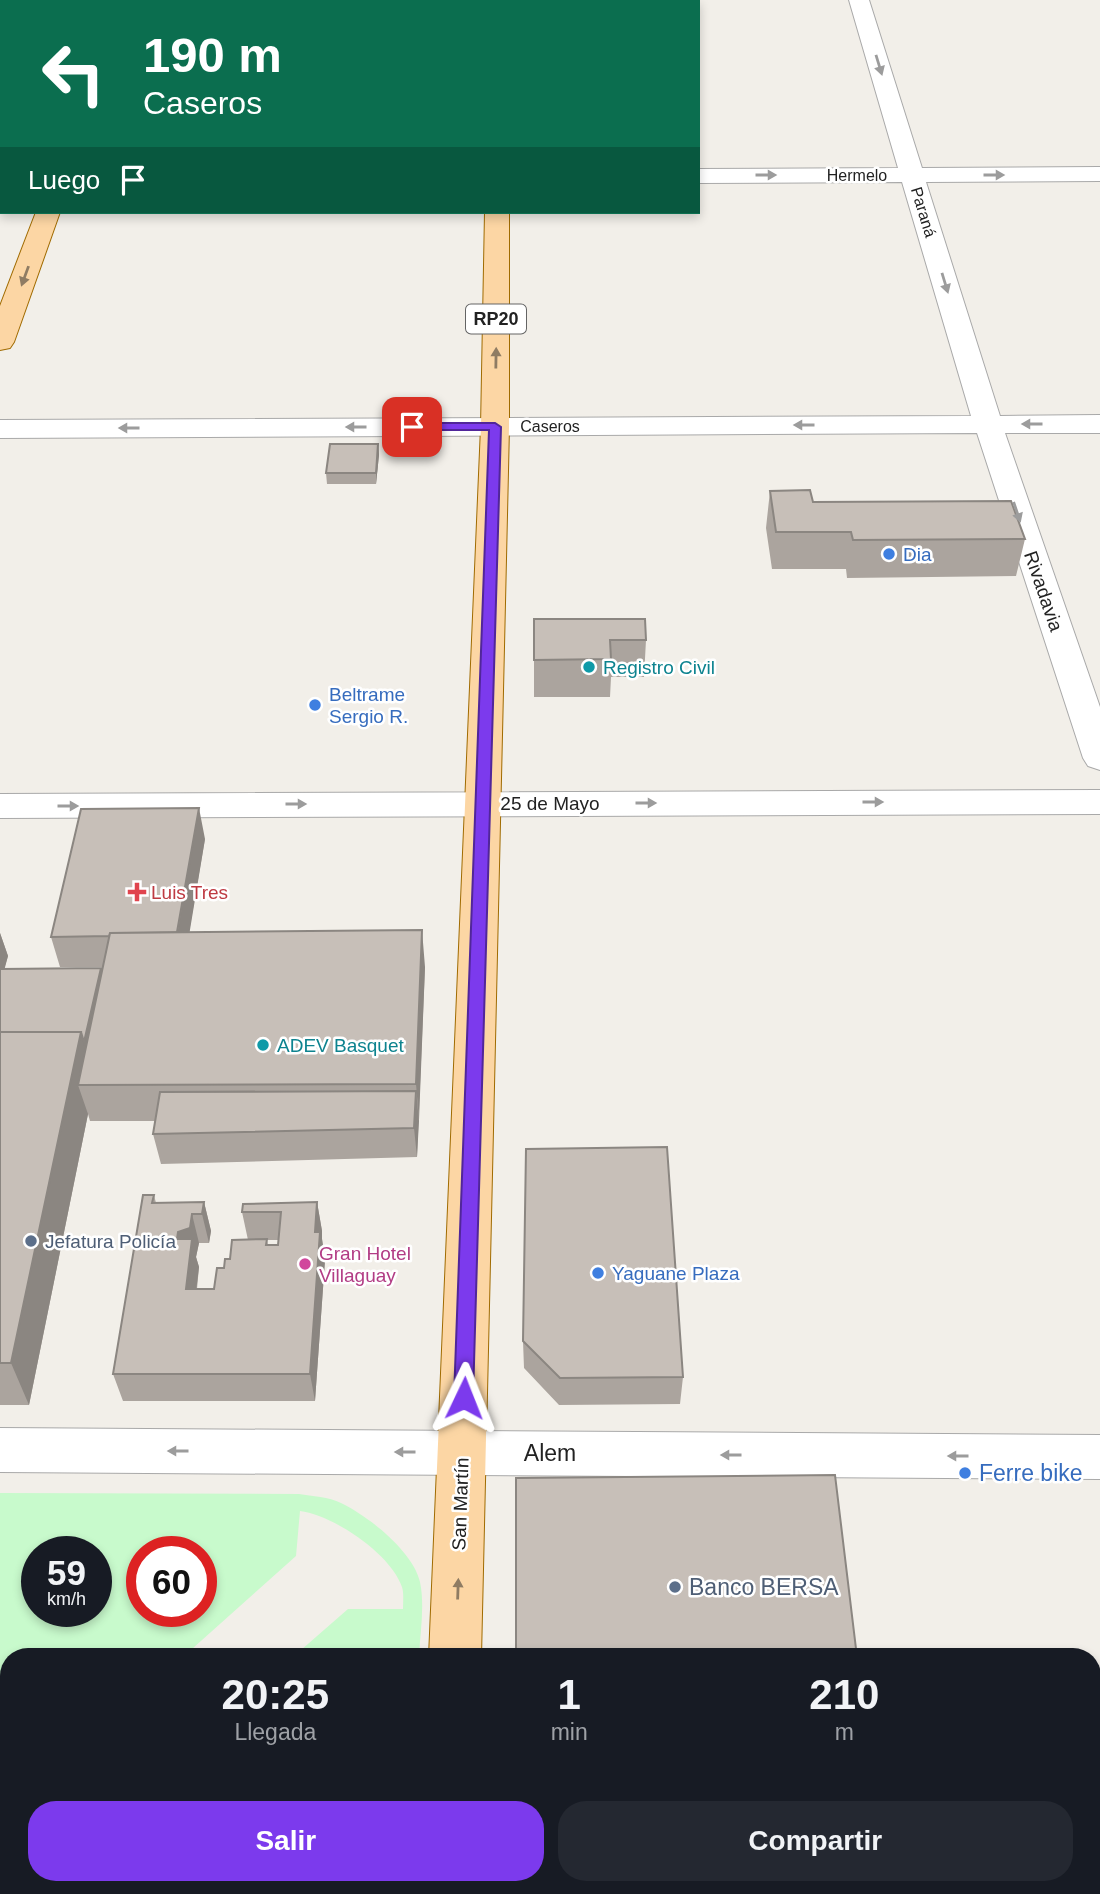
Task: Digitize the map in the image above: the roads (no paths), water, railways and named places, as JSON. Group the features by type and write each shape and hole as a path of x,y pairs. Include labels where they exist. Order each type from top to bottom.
{"main road":[{"path":"0,342 47,214"},
{"name":"RP20","path":"495,427 497,214"},
{"name":"San Martín","path":"455,1648 495,427"}],"street":[{"name":"Paraná","path":"859,0 988,424"},
{"name":"Hermelo","path":"700,176 1100,174"},
{"name":"Rivadavia","path":"988,424 1100,758"},
{"name":"Caseros","path":"0,429 1100,424"},
{"name":"25 de Mayo","path":"0,806 1100,802"},
{"name":"Alem","path":"0,1450 1100,1457"}],"place":[{"name":"Dia","path":"889,554"},
{"name":"Registro Civil","path":"589,667"},
{"name":"Beltrame Sergio R.","path":"315,705"},
{"name":"Luis Tres","path":"137,892"},
{"name":"ADEV Basquet","path":"263,1045"},
{"name":"Jefatura Policía","path":"31,1241"},
{"name":"Gran Hotel Villaguay","path":"305,1264"},
{"name":"Yaguane Plaza","path":"598,1273"},
{"name":"Ferre bike","path":"965,1473"},
{"name":"Banco BERSA","path":"675,1587"}]}
